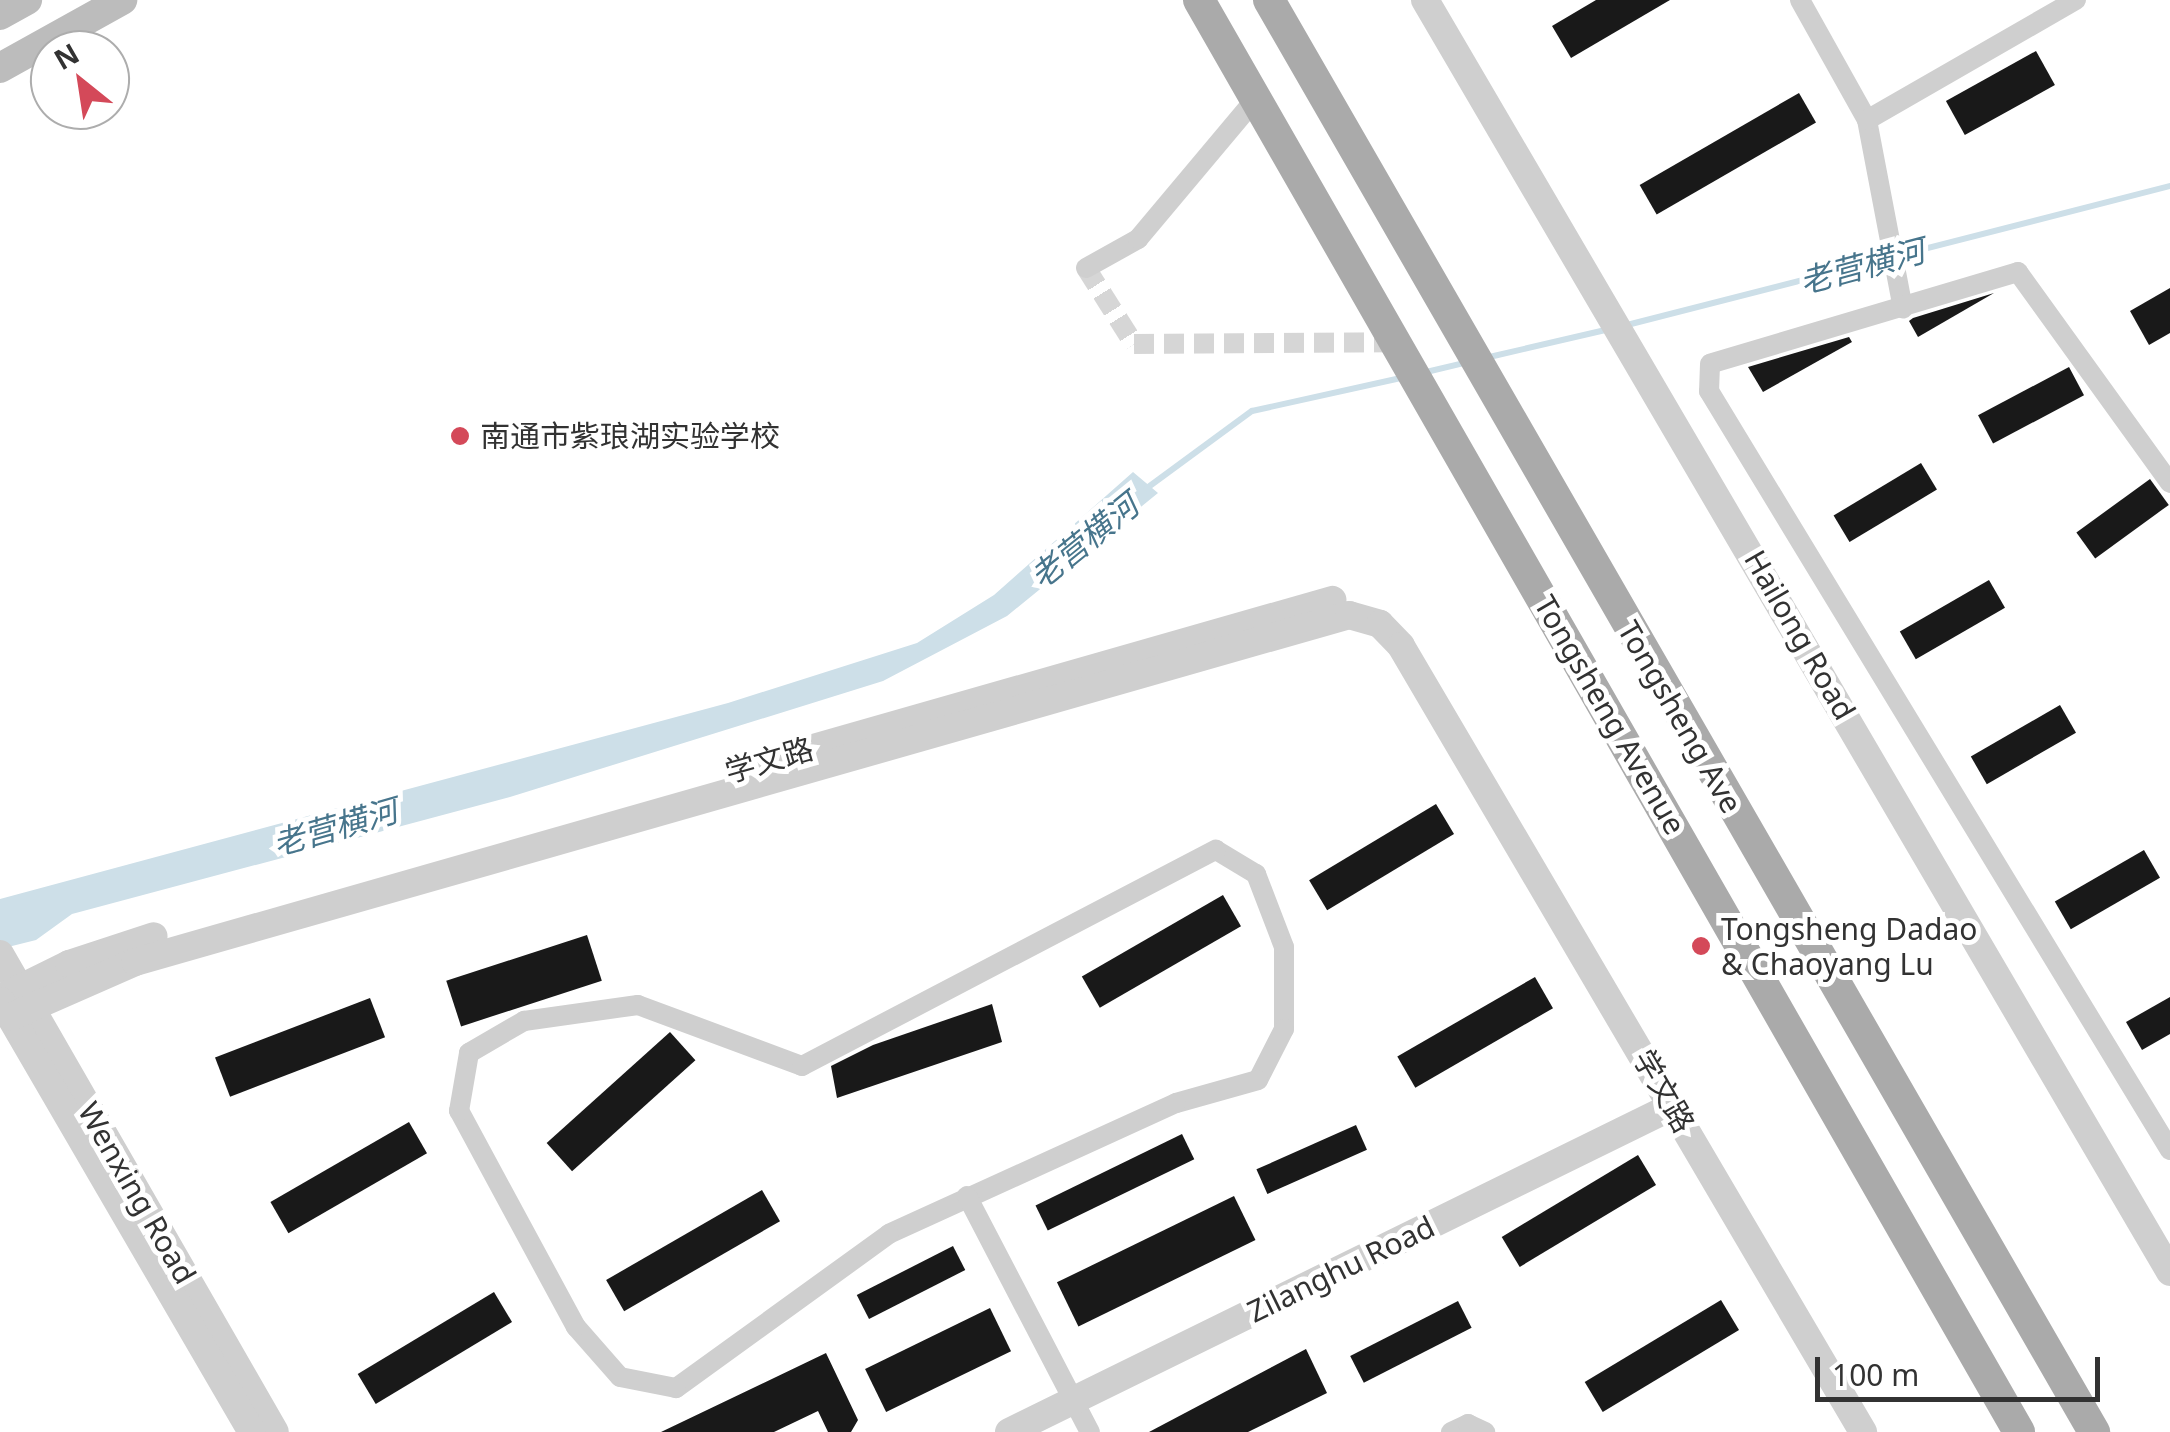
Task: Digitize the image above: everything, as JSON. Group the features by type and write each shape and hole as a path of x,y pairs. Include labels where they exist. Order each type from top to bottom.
{"main road":[{"path":"0,15 27,0"},
{"path":"0,68 122,0"},
{"name":"Tongsheng Avenue","path":"1199,0 2018,1432"},
{"name":"Tongsheng Ave","path":"1270,0 2094,1432"}],"street":[{"name":"Hailong Road","path":"1425,0 2170,1272"},
{"path":"1800,0 1868,120 1904,309"},
{"path":"1868,120 2076,0"},
{"path":"1086,268 1138,238 1257,97"},
{"path":"2170,484 2018,272 1710,364 1709,391 2170,1150"},
{"name":"学文路","path":"12,1002 132,943 1346,597 1387,607 1416,639 1464,750 1863,1432"},
{"path":"1216,850 1256,874 1284,946 1284,1029 1258,1080 1176,1104 968,1196 889,1234 676,1388 620,1377 576,1327 459,1111 468,1054 524,1021 638,1005 802,1066 1216,850"},
{"name":"Wenxing Road","path":"1,955 12,1002 275,1432"},
{"path":"12,1002 252,1432"},
{"name":"Zilanghu Road","path":"1009,1432 1673,1106"},
{"path":"968,1196 1090,1432"},
{"path":"1451,1432 1468,1424 1485,1432"}],"water":[{"path":"1133,472 1158,493 1007,616 883,681 510,797 72,914 36,940 0,949 0,899 728,703 917,643 994,595"}],"building":[{"path":"1596,0 1670,0 1571,58 1552,26"},
{"path":"2036,51 2055,85 1965,135 1946,101"},
{"path":"1799,93 1816,122 1657,214 1640,185"},
{"path":"2170,288 2170,333 2149,345 2130,311"},
{"path":"1994,293 1918,337 1909,321 1913,318"},
{"path":"1849,337 1852,342 1763,392 1748,367"},
{"path":"2069,367 2084,395 1993,444 1978,415"},
{"path":"1921,463 1937,490 1850,542 1834,516"},
{"path":"2150,479 2169,505 2095,558 2076,532"},
{"path":"1989,580 2005,608 1916,659 1900,632"},
{"path":"2060,705 2076,733 1987,784 1971,757"},
{"path":"1436,804 1454,834 1327,910 1309,880"},
{"path":"2144,850 2160,878 2071,929 2055,902"},
{"path":"1223,895 1241,926 1100,1008 1082,976"},
{"path":"587,935 602,981 461,1026 446,981"},
{"path":"1535,977 1553,1008 1415,1088 1397,1056"},
{"path":"2170,997 2170,1034 2142,1050 2126,1022"},
{"path":"370,998 385,1037 230,1097 215,1057"},
{"path":"992,1004 1002,1042 837,1098 831,1066 873,1045"},
{"path":"670,1032 695,1060 572,1171 547,1143"},
{"path":"409,1122 427,1153 288,1233 270,1202"},
{"path":"1356,1125 1367,1150 1267,1194 1256,1169"},
{"path":"1182,1134 1194,1159 1048,1231 1035,1205"},
{"path":"1638,1155 1656,1185 1520,1267 1502,1237"},
{"path":"762,1190 780,1221 624,1311 606,1280"},
{"path":"1234,1196 1255,1240 1078,1326 1057,1282"},
{"path":"953,1246 965,1270 869,1319 857,1295"},
{"path":"494,1292 512,1322 376,1404 358,1374"},
{"path":"1721,1300 1739,1330 1603,1412 1585,1382"},
{"path":"1458,1301 1472,1328 1364,1383 1350,1356"},
{"path":"990,1308 1011,1351 886,1412 865,1369"},
{"path":"1306,1349 1327,1393 1248,1432 1149,1432"},
{"path":"826,1353 858,1420 851,1432 828,1432 818,1411 774,1432 661,1432"}],"waterway":[{"name":"老营横河","path":"1627,325 2170,186"},
{"name":"老营横河","path":"1485,358 1610,329"},
{"name":"老营横河","path":"1422,373 1468,362"},
{"name":"老营横河","path":"1147,488 1252,411 1405,377"}],"tunnel":[{"path":"1086,268 1134,344 1396,342"}],"place":[{"name":"南通市紫琅湖实验学校","path":"460,436"},
{"name":"Tongsheng Dadao & Chaoyang Lu","path":"1701,946"}]}
